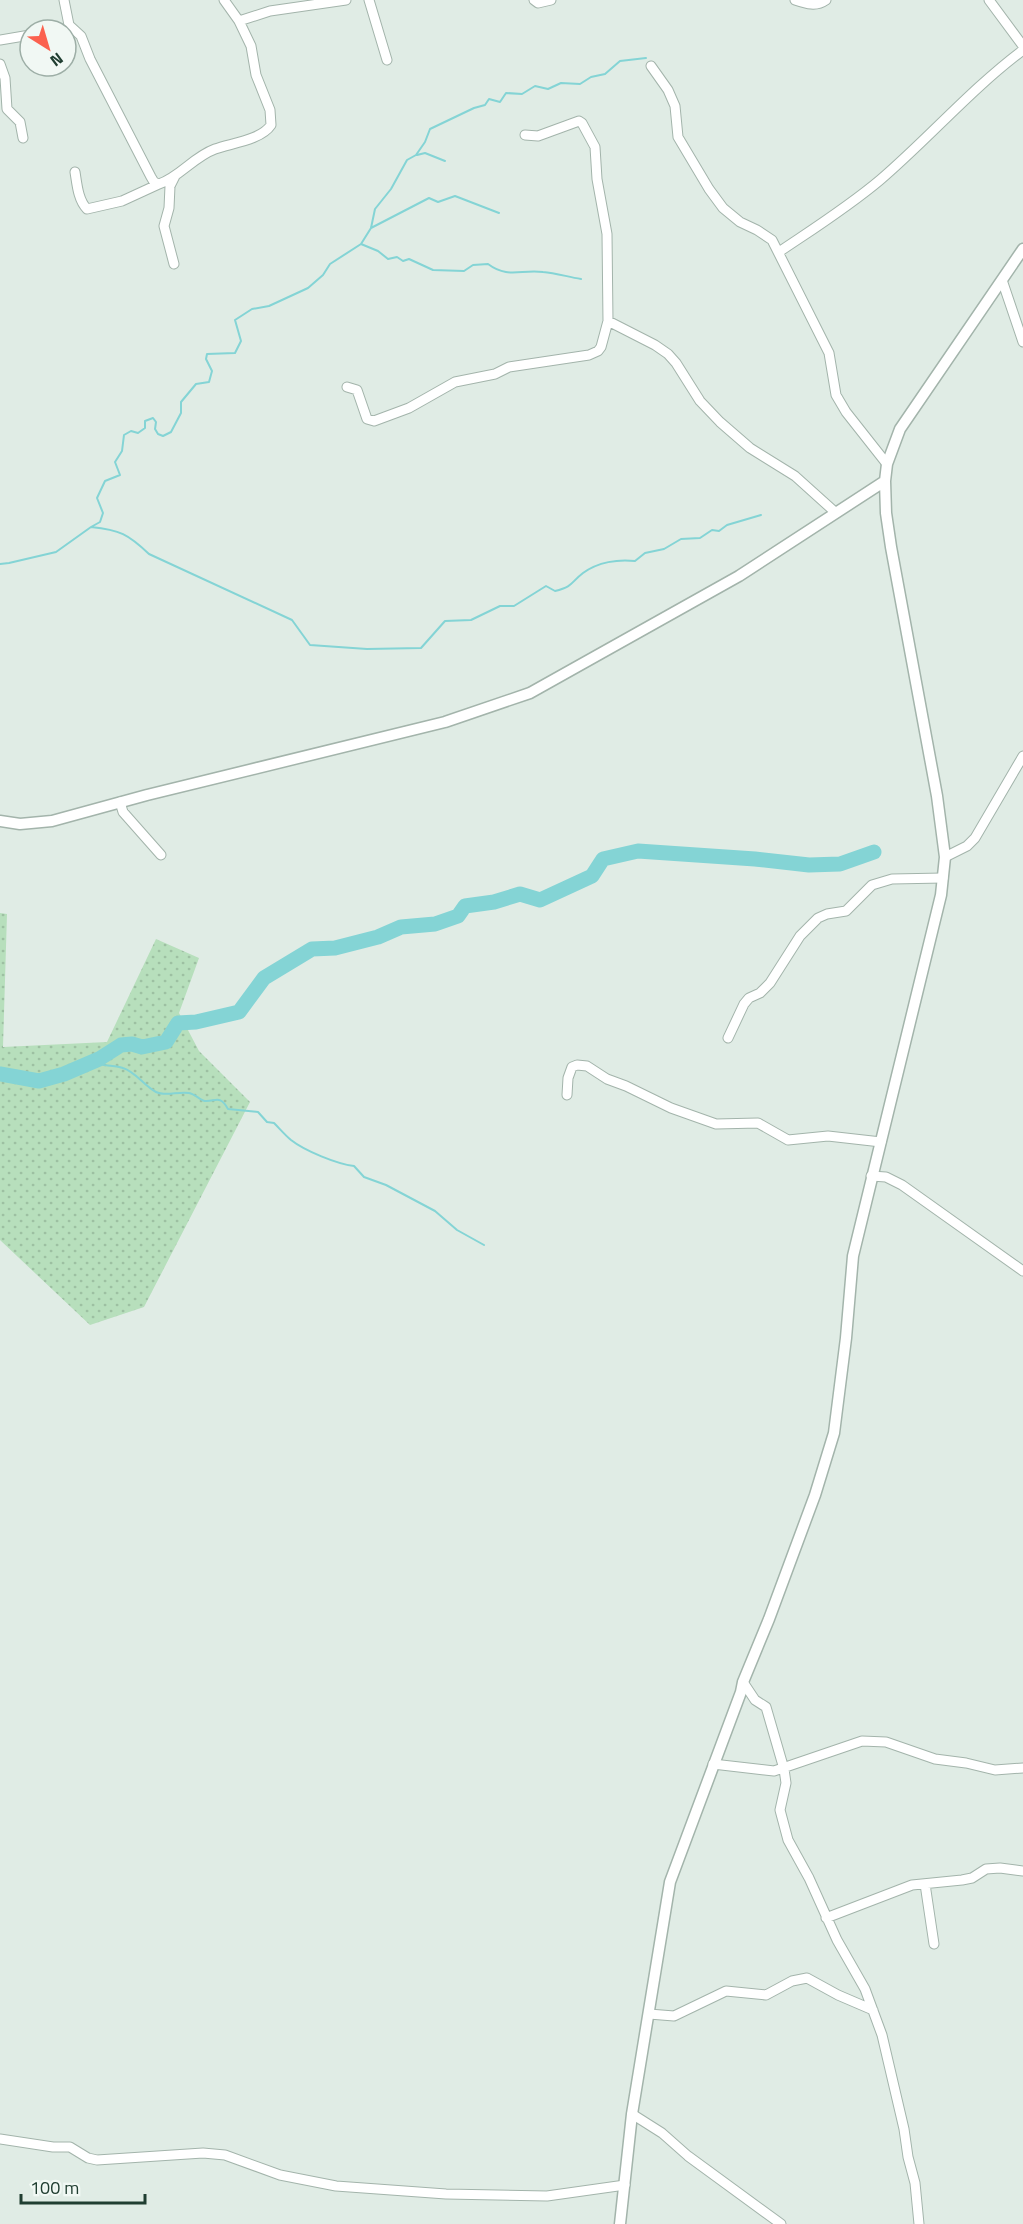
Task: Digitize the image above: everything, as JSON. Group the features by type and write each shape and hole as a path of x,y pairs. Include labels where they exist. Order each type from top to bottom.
{"street":[{"path":"63,0 66,18"},
{"path":"75,172 80,196 87,209 122,201 175,176 202,155 262,134 271,124 270,110 256,75 251,46 239,21 224,0"},
{"path":"239,21 270,11 345,0"},
{"path":"369,0 387,60"},
{"path":"534,0 538,3 551,0"},
{"path":"795,0 810,5 820,4 826,0"},
{"path":"779,252 852,203 882,179 992,74 1023,48 989,0"},
{"path":"78,34 81,36 90,59 151,177 159,184"},
{"path":"0,40 18,37"},
{"path":"0,64 4,78 7,110 20,122 23,138"},
{"path":"651,66 668,90 675,106 678,137 709,189 723,208 740,222 772,240 830,353 836,394 846,412 887,464"},
{"path":"347,387 357,390 367,419 374,421 409,408 455,382 495,374 509,367 594,354 601,347 608,321 608,234 597,179 595,147 579,121 538,136 525,135"},
{"path":"174,264 164,226 170,208 170,186 175,176"},
{"path":"620,2224 632,2114 670,1882 743,1682 769,1620 815,1495 834,1433 853,1256 941,895 945,857 937,796 891,547 886,513 887,464 900,429 1023,249"},
{"path":"1002,280 1023,342"},
{"path":"608,321 668,354 700,401 720,422 750,448 795,476 835,513"},
{"path":"0,821 20,824 52,821 120,802 445,722 530,693 729,582 885,481"},
{"path":"945,857 959,851 975,838 1022,762"},
{"path":"120,802 123,812 161,855"},
{"path":"728,1038 744,1004 770,983 800,936 818,918 846,911 872,885 892,879 943,878"},
{"path":"567,1095 568,1078 573,1067 587,1066 607,1079 671,1108 716,1124 758,1123 788,1140 828,1136 881,1142"},
{"path":"871,1176 886,1177 902,1185 1023,1271"},
{"path":"743,1682 755,1700 766,1707 784,1769 786,1783 780,1810 788,1840 826,1918 856,1971 882,2035 915,2183 919,2224"},
{"path":"713,1764 764,1771 784,1769 862,1741 886,1742 935,1759 995,1770 1023,1768"},
{"path":"826,1918 912,1885 972,1878 986,1869 1023,1871"},
{"path":"925,1884 934,1944"},
{"path":"649,2014 674,2016 726,1991 766,1995 792,1981 807,1978 873,2010"},
{"path":"632,2114 662,2133 688,2156 781,2224"},
{"path":"0,2139 53,2147 70,2146 88,2158 97,2160 182,2153 225,2155 280,2175 336,2186 447,2194 548,2196 625,2185"}],"green space":[{"path":"0,913 7,914 3,1047 107,1042 156,939 199,958 179,1013 199,1051 250,1102 144,1307 90,1325 0,1240"}],"waterway":[{"path":"91,527 100,522 103,513 97,498 105,481 120,475 115,462 122,451 124,435 131,431 138,433 145,428 145,421 153,418 158,434 163,436 171,432 181,413 181,402 196,384 209,382 212,371 206,359 207,354 235,353 241,341 235,320 252,309 269,306 308,288 323,275 330,264 361,244 371,228 375,209 391,189 407,160 416,155 425,142 430,129 485,105 489,99 500,102 506,93 522,94 535,86 548,89 561,83 580,84 591,77 605,74 620,61 646,58"},
{"path":"417,155 425,153 445,161"},
{"path":"371,228 429,198 438,202 455,196 499,213"},
{"path":"361,244 378,251 388,259 397,257 403,261 409,259 433,270 464,271 473,265 488,264 495,269 508,272 535,271 581,279"},
{"path":"0,564 56,552 91,527 109,530 129,537 149,554 292,620 310,645 367,649 421,648 445,621 471,620 500,606 514,606 546,586 555,591 566,587 595,566 622,560 635,561 645,553 664,549 681,539 700,538 712,530 719,531 727,525 761,515"},
{"path":"0,1074 39,1081 64,1074 99,1059 121,1045 132,1044 142,1047 166,1042 178,1023 196,1022 239,1012 264,978 312,949 335,948 378,937 401,927 435,924 458,916 465,906 494,902 520,894 540,900 592,876 603,859 638,851 809,865 840,864 874,852"},
{"path":"92,1062 128,1070 160,1093 189,1093 205,1101 220,1100 228,1109 258,1112 267,1122 274,1123 297,1144 330,1160 354,1166 364,1177 386,1185 435,1211 457,1230 484,1245"}]}
